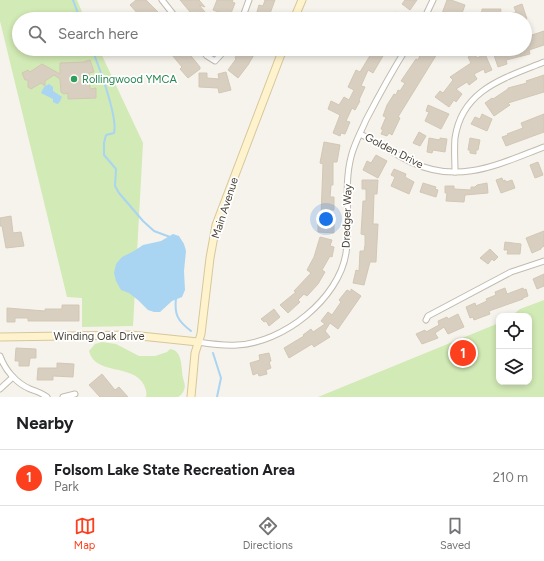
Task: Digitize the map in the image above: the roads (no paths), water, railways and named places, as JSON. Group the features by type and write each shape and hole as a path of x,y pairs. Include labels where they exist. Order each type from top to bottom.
{"street":[{"path":"162,0 171,12"},
{"path":"245,12 249,0"},
{"path":"297,12 302,0"},
{"path":"427,12 433,0"},
{"path":"207,56 215,61 221,56"},
{"name":"Main Avenue","path":"191,397 196,353 201,334 210,258 216,225 280,56"},
{"name":"Dredger Way","path":"198,342 221,345 238,345 261,340 296,324 328,294 339,274 346,254 349,166 354,146 381,89 402,56"},
{"path":"455,172 454,146 458,126 466,108 473,99 480,92 498,81 544,62"},
{"name":"Golden Drive","path":"360,134 416,164 433,169 455,172 489,168 544,146"},
{"path":"426,320 428,316 511,272 544,261"},
{"name":"Winding Oak Drive","path":"0,337 131,335 198,342"},
{"path":"0,356 6,368 13,377 25,386 41,392 47,397"},
{"path":"0,389 13,377"},
{"path":"63,397 75,394"}],"water":[{"path":"49,84 53,87 53,91 62,97 57,104 53,102 53,99 41,93 44,87"},
{"path":"173,234 179,236 186,251 184,271 185,290 182,297 172,301 160,312 154,312 148,310 129,293 121,290 114,273 116,264 122,257 143,245 161,241"}],"waterway":[{"path":"73,0 77,12"},
{"path":"95,56 107,91 113,115 114,133 106,135 104,155 116,169 115,186 119,193 143,221 154,231 170,237"},
{"path":"176,298 176,313 180,321 191,331"},
{"path":"213,353 221,378 217,397"}],"place":[{"name":"Rollingwood YMCA","path":"74,79"},
{"name":"Folsom Lake State Recreation Area","path":"463,353"}]}
